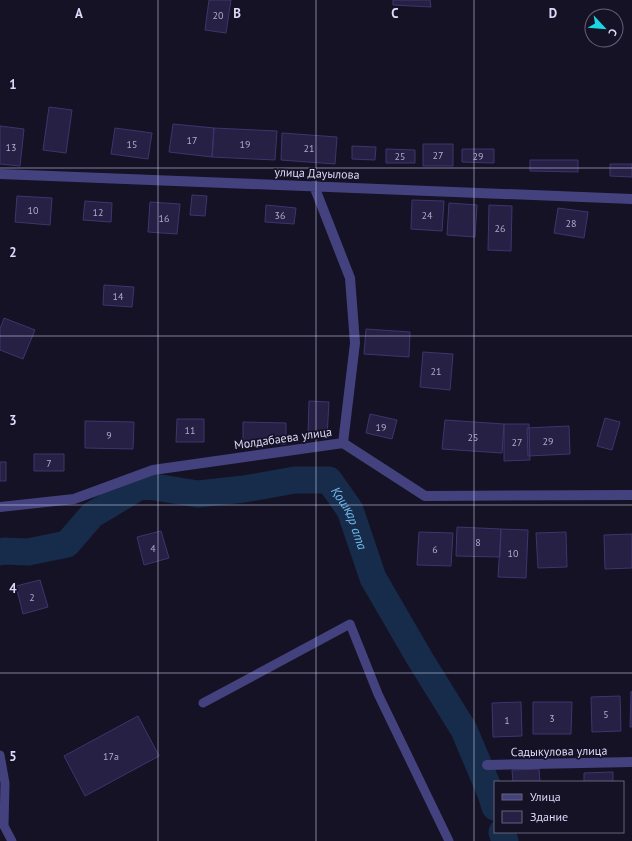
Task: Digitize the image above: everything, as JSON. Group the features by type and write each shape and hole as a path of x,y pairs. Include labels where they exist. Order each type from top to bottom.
{"street":[{"name":"улица Дауылова","path":"0,174 632,199"},
{"path":"314,186 350,278 355,343 344,443"},
{"name":"Молдабаева улица","path":"0,506 74,499 153,470 344,443 425,496 632,495"},
{"name":"Садыкулова улица","path":"487,765 632,762"}],"lane":[{"path":"203,703 350,624 378,694 449,841"},
{"path":"0,755 5,783 4,826 12,841"}],"building":[{"path":"209,0 231,0 226,33 205,30"},
{"path":"393,0 430,0 431,7 393,5"},
{"path":"49,107 72,110 66,153 43,150"},
{"path":"173,124 214,128 212,157 169,152"},
{"path":"0,126 24,129 20,166 0,164"},
{"path":"115,128 152,133 148,159 111,154"},
{"path":"214,128 277,131 275,160 212,157"},
{"path":"282,133 337,137 335,164 281,160"},
{"path":"423,144 453,144 453,166 423,166"},
{"path":"352,146 376,147 375,160 352,159"},
{"path":"386,149 415,150 415,163 386,163"},
{"path":"462,149 494,149 494,163 462,162"},
{"path":"530,160 578,160 578,172 530,171"},
{"path":"610,164 632,164 632,177 610,176"},
{"path":"192,195 207,196 205,216 190,215"},
{"path":"17,196 52,198 50,225 15,222"},
{"path":"412,200 444,201 442,231 411,229"},
{"path":"85,201 112,203 111,222 83,220"},
{"path":"150,202 180,204 177,234 148,232"},
{"path":"449,203 477,205 475,237 447,235"},
{"path":"266,205 296,208 294,224 265,222"},
{"path":"489,205 512,206 511,251 488,250"},
{"path":"558,208 588,212 584,238 554,233"},
{"path":"104,285 134,287 132,307 103,305"},
{"path":"4,318 35,330 23,359 0,350 0,329"},
{"path":"366,329 410,332 409,357 364,354"},
{"path":"423,352 453,354 450,390 420,387"},
{"path":"309,401 329,402 327,436 308,435"},
{"path":"370,414 397,420 392,439 366,433"},
{"path":"605,418 620,422 612,450 597,446"},
{"path":"177,419 204,419 204,442 176,442"},
{"path":"445,420 504,424 502,453 442,449"},
{"path":"85,421 134,422 133,449 85,448"},
{"path":"243,422 286,423 286,444 243,444"},
{"path":"504,424 529,424 530,460 504,461"},
{"path":"569,426 570,454 528,456 527,428"},
{"path":"34,454 64,454 64,471 34,471"},
{"path":"0,462 6,462 6,481 0,481"},
{"path":"457,527 501,529 500,557 456,556"},
{"path":"501,529 528,530 526,578 498,577"},
{"path":"161,531 169,558 144,565 137,537"},
{"path":"419,532 453,533 451,566 417,565"},
{"path":"566,532 567,567 538,568 536,533"},
{"path":"632,534 632,568 605,569 604,535"},
{"path":"40,580 48,607 23,614 16,586"},
{"path":"631,691 632,727 630,727"},
{"path":"620,696 621,731 592,732 591,697"},
{"path":"521,702 522,736 493,737 492,703"},
{"path":"533,702 572,702 571,734 533,734"},
{"path":"138,716 159,756 85,796 64,756"},
{"path":"539,769 540,781 513,781 512,770"},
{"path":"613,772 613,781 584,781 584,773"}],"waterway":[{"name":"Қошқар ата","path":"0,552 28,552 67,544 92,515 142,485 198,494 244,489 295,480 329,480 350,510 373,578 420,659 464,730 494,804"},
{"name":"Қошқар ата","path":"502,833 505,841"}]}
